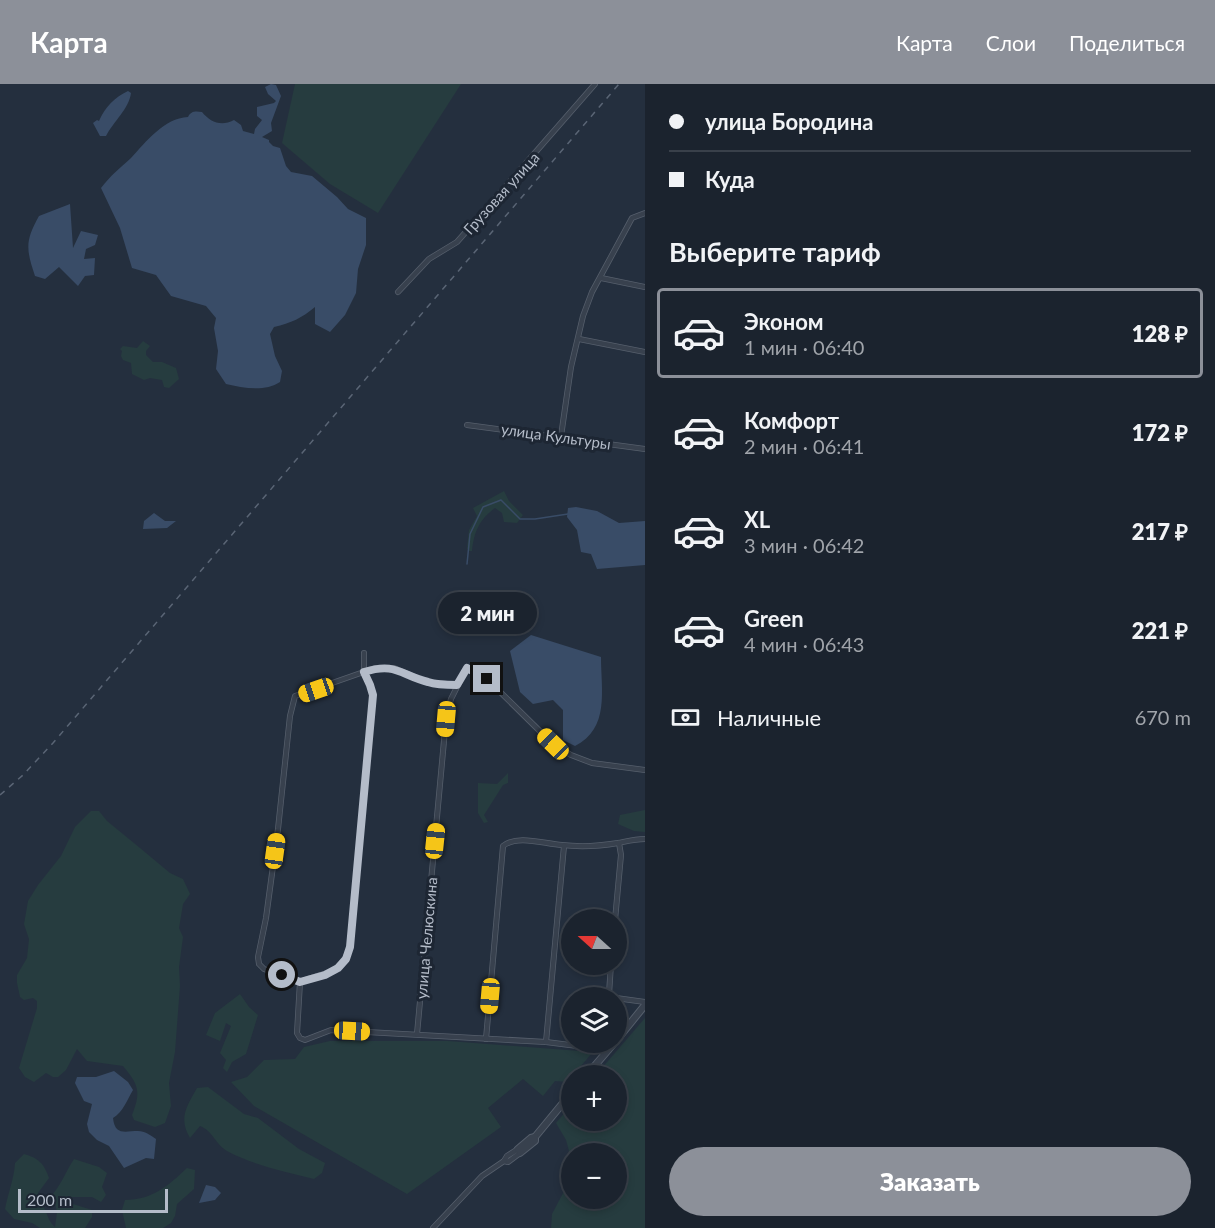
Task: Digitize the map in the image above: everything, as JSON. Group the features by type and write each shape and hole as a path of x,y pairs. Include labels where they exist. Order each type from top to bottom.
{"street":[{"name":"Грузовая улица","path":"398,292 429,259 457,242 595,84"},
{"path":"561,436 572,367 592,292 632,218 643,213"},
{"path":"601,278 645,287"},
{"path":"579,339 645,352"},
{"name":"улица Культуры","path":"467,424 645,449"},
{"path":"364,653 364,672 373,695 350,947 346,959 338,968 325,975 300,982 264,969 259,964 258,957 278,829 290,716 295,696 335,681 364,672 375,669 394,668 426,682 457,685"},
{"name":"улица Челюскина","path":"417,1034 446,719 451,699 467,668 487,679 553,744 571,755 592,763 645,770"},
{"path":"486,1039 503,846 508,841 519,840 564,846 620,843 633,838 645,839"},
{"path":"616,909 620,843"},
{"path":"546,1042 564,846"},
{"path":"300,982 297,1033 305,1040 331,1030 561,1044"},
{"path":"627,1000 645,1003 627,1027"},
{"path":"596,1065 606,1053"},
{"path":"433,1228 482,1176 504,1161 508,1161 535,1141 561,1106"}],"green space":[{"path":"295,84 461,84 378,213 330,184 282,143"},
{"path":"143,341 150,346 146,355 153,362 162,362 176,368 179,379 169,388 164,387 162,380 150,378 144,380 132,374 131,363 123,360 120,349 123,346 137,348"},
{"path":"504,491 509,501 523,515 517,523 504,522 502,513 495,508 481,522 474,538 472,551 469,551 467,548 469,530 477,516 473,508"},
{"path":"508,773 508,783 503,785 484,815 488,822 484,823 478,813 478,783 497,784"},
{"path":"645,810 645,832 634,831 618,824 620,815"},
{"path":"91,811 99,811 107,821 170,873 183,879 190,894 183,904 179,928 183,937 179,967 180,986 175,1052 169,1083 171,1106 165,1123 155,1127 134,1120 132,1115 137,1100 137,1089 123,1066 87,1061 77,1049 66,1070 58,1077 46,1073 34,1082 25,1077 19,1068 37,1008 37,1001 33,998 24,1000 20,997 17,983 17,975 27,958 29,939 24,924 28,901 61,856 75,827"},
{"path":"240,994 258,1015 246,1054 232,1062 227,1072 223,1068 226,1060 220,1053 231,1026 226,1023 220,1041 206,1035 215,1013"},
{"path":"645,1018 645,1228 551,1228 552,1214 561,1197 561,1209 627,1209 627,1143 567,1143 556,1123 561,1117 561,1131 627,1131 627,1065 605,1065 615,1053 627,1053 627,1039"},
{"path":"330,1041 448,1041 561,1050 561,1053 592,1053 582,1065 561,1065 561,1082 555,1081 543,1096 523,1079 488,1108 501,1127 407,1194 254,1106 231,1082 247,1077 264,1060 295,1059 304,1047"},
{"path":"208,1087 244,1114 258,1118 299,1149 325,1163 322,1173 314,1179 248,1161 227,1151 200,1126 190,1138 186,1131 184,1118 187,1106 197,1088"},
{"path":"24,1154 40,1162 47,1173 49,1178 38,1193 38,1200 55,1227 57,1212 53,1194 74,1159 99,1167 107,1173 102,1187 106,1195 101,1202 92,1197 70,1197 73,1204 92,1210 92,1217 85,1228 40,1228 32,1223 14,1219 5,1209 15,1163"},
{"path":"187,1168 195,1170 194,1189 177,1204 171,1223 163,1228 126,1228 122,1210 125,1200 143,1198 159,1191"}],"water":[{"path":"271,84 276,85 281,96 271,123 272,131 262,137 269,140 273,146 280,148 286,166 291,172 312,176 348,209 366,218 366,245 358,269 356,293 345,315 330,332 315,324 315,307 296,320 274,327 270,334 275,356 282,371 280,382 268,387 247,388 226,384 216,369 218,351 214,328 216,318 206,306 171,296 156,275 132,268 120,228 101,188 163,126 179,118 188,117 194,112 202,112 216,122 225,123 234,120 241,125 243,131 254,134 262,120 257,116 257,107 276,101 268,94 265,87"},
{"path":"128,91 131,93 130,99 124,110 106,136 100,136 93,123 99,121 104,111 115,99"},
{"path":"70,204 73,248 81,231 98,235 95,245 86,249 84,259 95,258 94,275 85,276 78,286 59,267 45,279 35,276 28,245 31,232 39,216"},
{"path":"576,507 597,511 619,523 645,521 645,565 597,569 591,554 581,552 577,530 567,517 568,508"},
{"path":"154,513 165,521 176,521 167,528 143,529 144,521"},
{"path":"531,635 601,657 602,695 599,719 586,738 575,746 563,740 563,710 553,700 533,704 520,692 510,651"},
{"path":"114,1071 128,1082 133,1090 122,1109 113,1118 116,1128 121,1131 143,1132 156,1139 154,1159 146,1158 124,1168 109,1146 97,1140 89,1132 87,1124 92,1104 84,1101 75,1083 77,1077 96,1077"},
{"path":"206,1185 215,1187 221,1193 215,1200 199,1203"}],"waterway":[{"path":"467,564 470,534 483,507 501,500 520,519 568,514"}],"railway":[{"path":"0,795 23,775 53,743 619,84"}],"route":[{"path":"282,975 300,982 325,975 338,968 346,959 350,947 373,695 364,672 394,668 426,682 457,685 467,668 487,679"}]}
